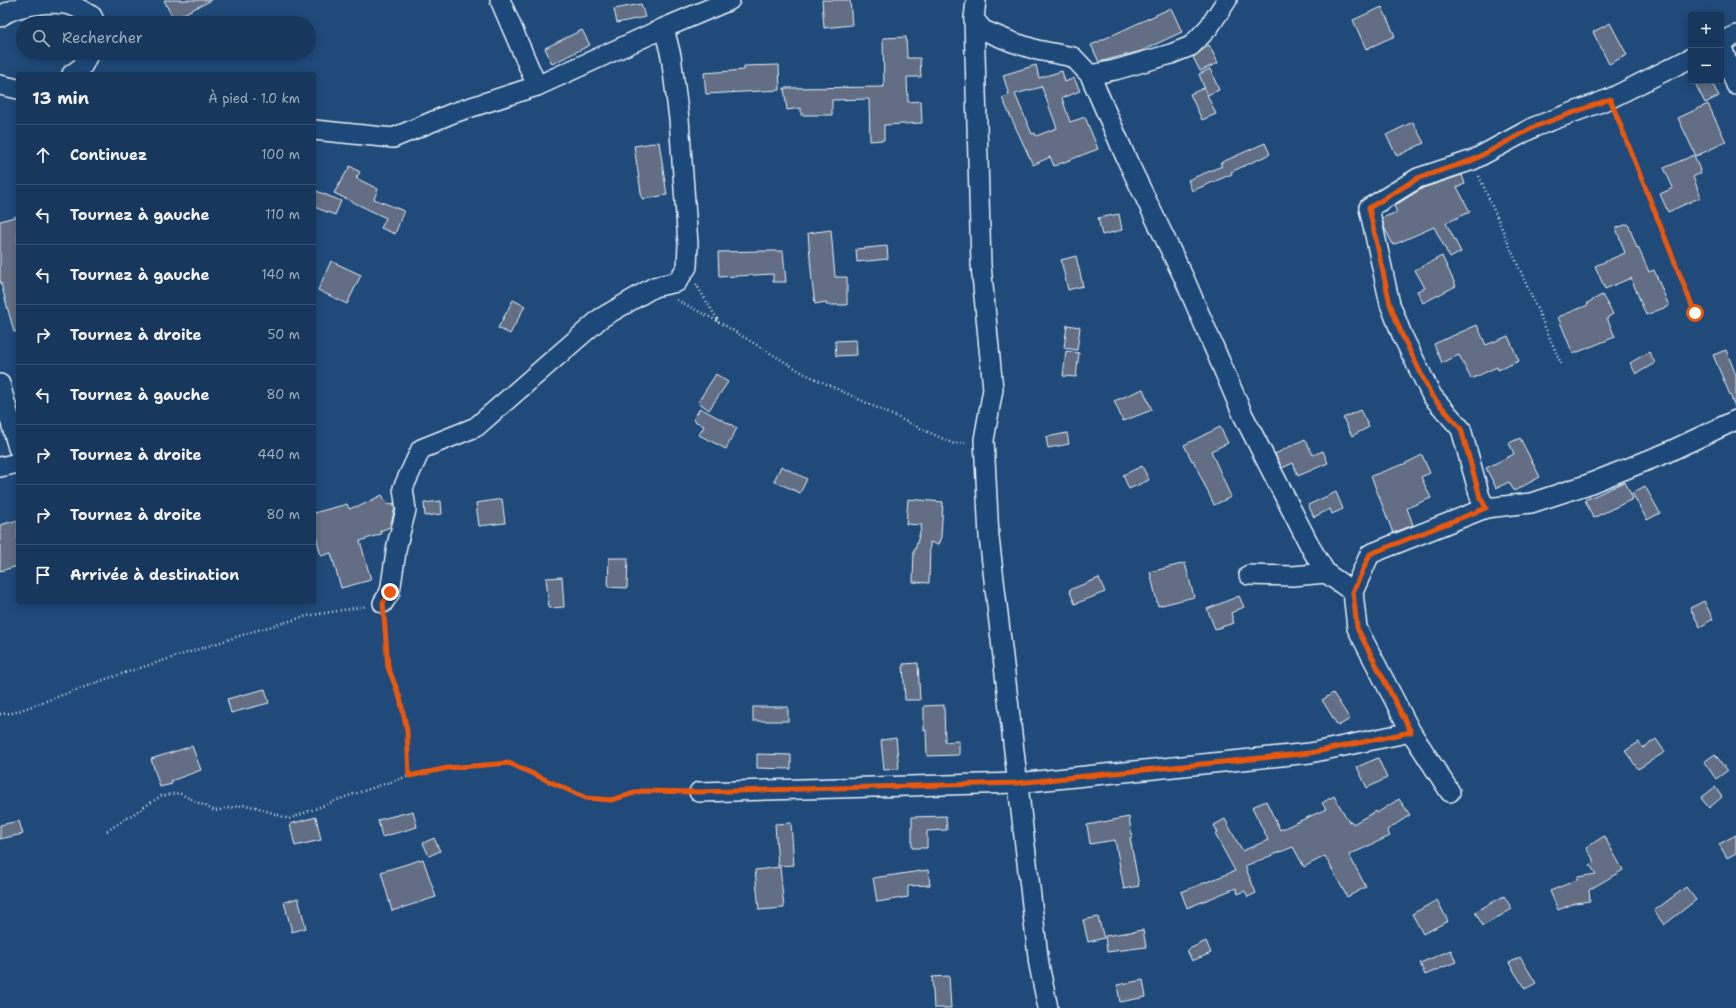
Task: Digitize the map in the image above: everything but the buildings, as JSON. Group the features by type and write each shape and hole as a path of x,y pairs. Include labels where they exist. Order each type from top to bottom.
{"street":[{"path":"500,0 537,86"},
{"path":"316,130 393,138 453,113 537,86 728,0"},
{"path":"976,0 974,20 981,265 993,389 984,440 989,537 1039,965 1048,1008"},
{"path":"1090,75 1171,54 1191,46 1209,27 1227,0"},
{"path":"0,17 29,4 72,5 92,16"},
{"path":"974,20 983,30 1012,42 1037,50 1073,57 1090,75 1127,160 1184,278 1243,415 1312,550 1326,573 1353,592"},
{"path":"383,603 390,592 397,544 406,510 402,488 421,449 476,426 601,318 654,287 677,282 686,267 688,244 679,119 671,56 664,28"},
{"path":"1724,42 1736,35"},
{"path":"1722,48 1736,85"},
{"path":"75,72 82,67 86,60"},
{"path":"1486,508 1480,497 1461,429 1432,396 1402,335 1390,304 1369,208 1418,178 1473,160 1534,127 1610,99 1688,60"},
{"path":"0,85 16,89"},
{"path":"0,384 16,441"},
{"path":"1450,792 1411,732 1357,628 1353,592 1370,554 1486,508 1531,503 1586,485 1666,453 1736,420"},
{"path":"0,467 16,463"},
{"path":"1249,575 1293,576 1326,573"},
{"path":"699,792 1017,783 1310,753 1411,732"}],"path":[{"path":"1610,99 1695,313"},
{"path":"1473,160 1562,366"},
{"path":"686,267 719,322"},
{"path":"654,287 719,322 803,374 954,444 984,440"},
{"path":"0,714 13,713 109,678 254,631 307,616 383,603 388,667 400,698 407,731 409,776"},
{"path":"107,831 161,796 179,793 215,811 243,805 256,806 289,819 348,796 409,776 448,768 509,763 586,798 611,800 641,791 699,792"}],"route":[{"path":"390,592 383,603 388,667 400,698 407,731 409,776 448,768 509,763 586,798 611,800 641,791 699,792 1017,783 1310,753 1411,732 1357,628 1353,592 1370,554 1442,524 1486,508 1480,497 1461,429 1432,396 1402,335 1390,304 1369,208 1418,178 1473,160 1534,127 1610,99 1695,313"}]}
